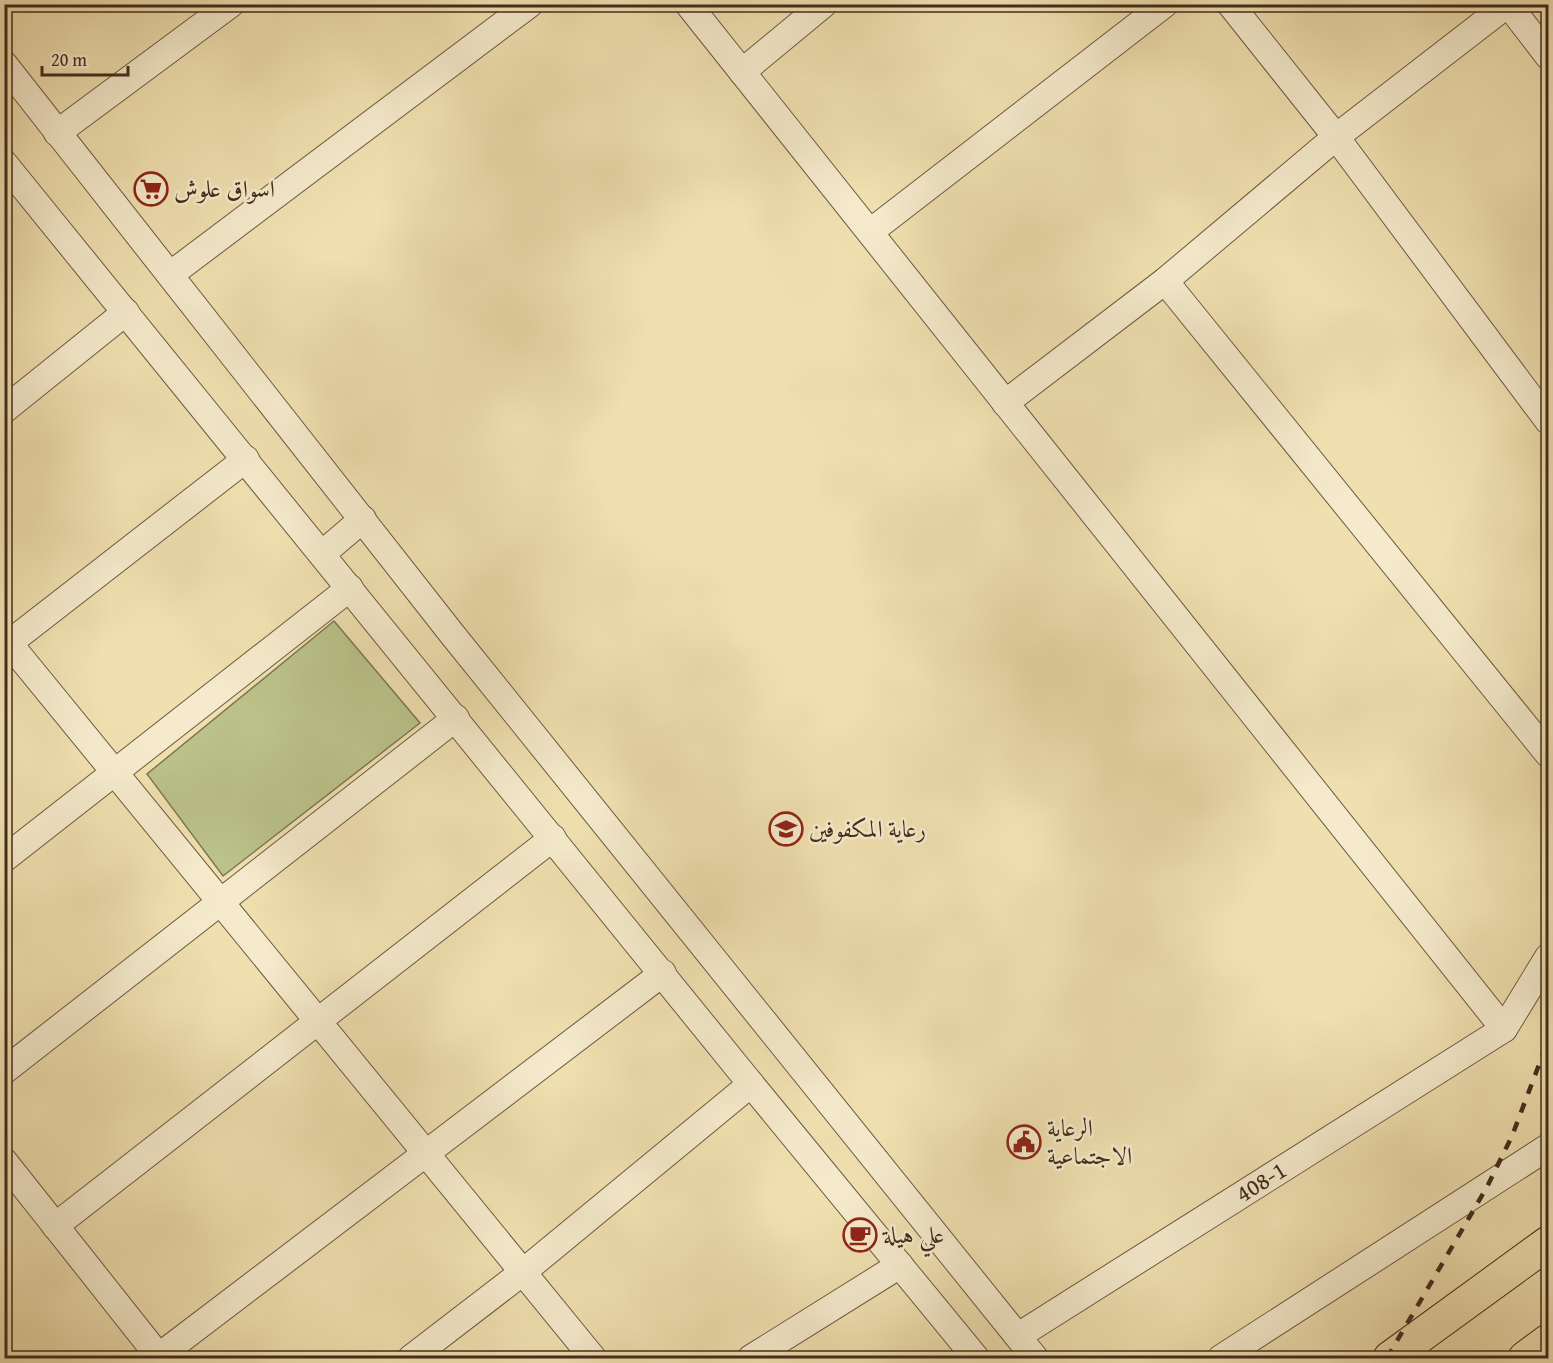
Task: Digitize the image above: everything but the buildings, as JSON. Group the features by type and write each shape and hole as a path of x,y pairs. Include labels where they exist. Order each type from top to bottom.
{"main road":[{"path":"1390,1359 1548,1243"},
{"path":"1525,1359 1548,1341"}],"street":[{"path":"57,133 231,4"},
{"path":"171,274 530,4"},
{"path":"688,4 1504,1029 1548,957"},
{"path":"742,72 824,4"},
{"path":"870,232 1165,4"},
{"path":"1230,4 1336,137 1548,421"},
{"path":"1005,403 1166,281 1336,137 1508,4 1548,56"},
{"path":"4,64 452,634 1035,1359"},
{"path":"6,169 246,459 976,1359"},
{"path":"1166,281 1548,754"},
{"path":"4,410 126,312"},
{"path":"246,459 6,642 116,772 593,1359"},
{"path":"322,554 363,519"},
{"path":"4,859 350,588"},
{"path":"4,1071 456,718"},
{"path":"54,1226 553,838"},
{"path":"4,1161 159,1358 425,1152 663,973"},
{"name":"408-1","path":"1018,1336 1504,1029"},
{"path":"411,1359 523,1272 751,1084"},
{"path":"1221,1359 1548,1147"},
{"path":"751,1359 900,1265"}],"green space":[{"path":"334,621 420,723 223,876 147,774"}],"railway":[{"path":"1387,1358 1487,1187 1512,1136 1548,1041"}],"place":[{"name":"اسواق علوش","path":"151,189"},
{"name":"رعاية المكفوفين","path":"786,829"},
{"name":"الرعاية الاجتماعية","path":"1024,1142"},
{"name":"علي هيلة","path":"860,1235"}]}
